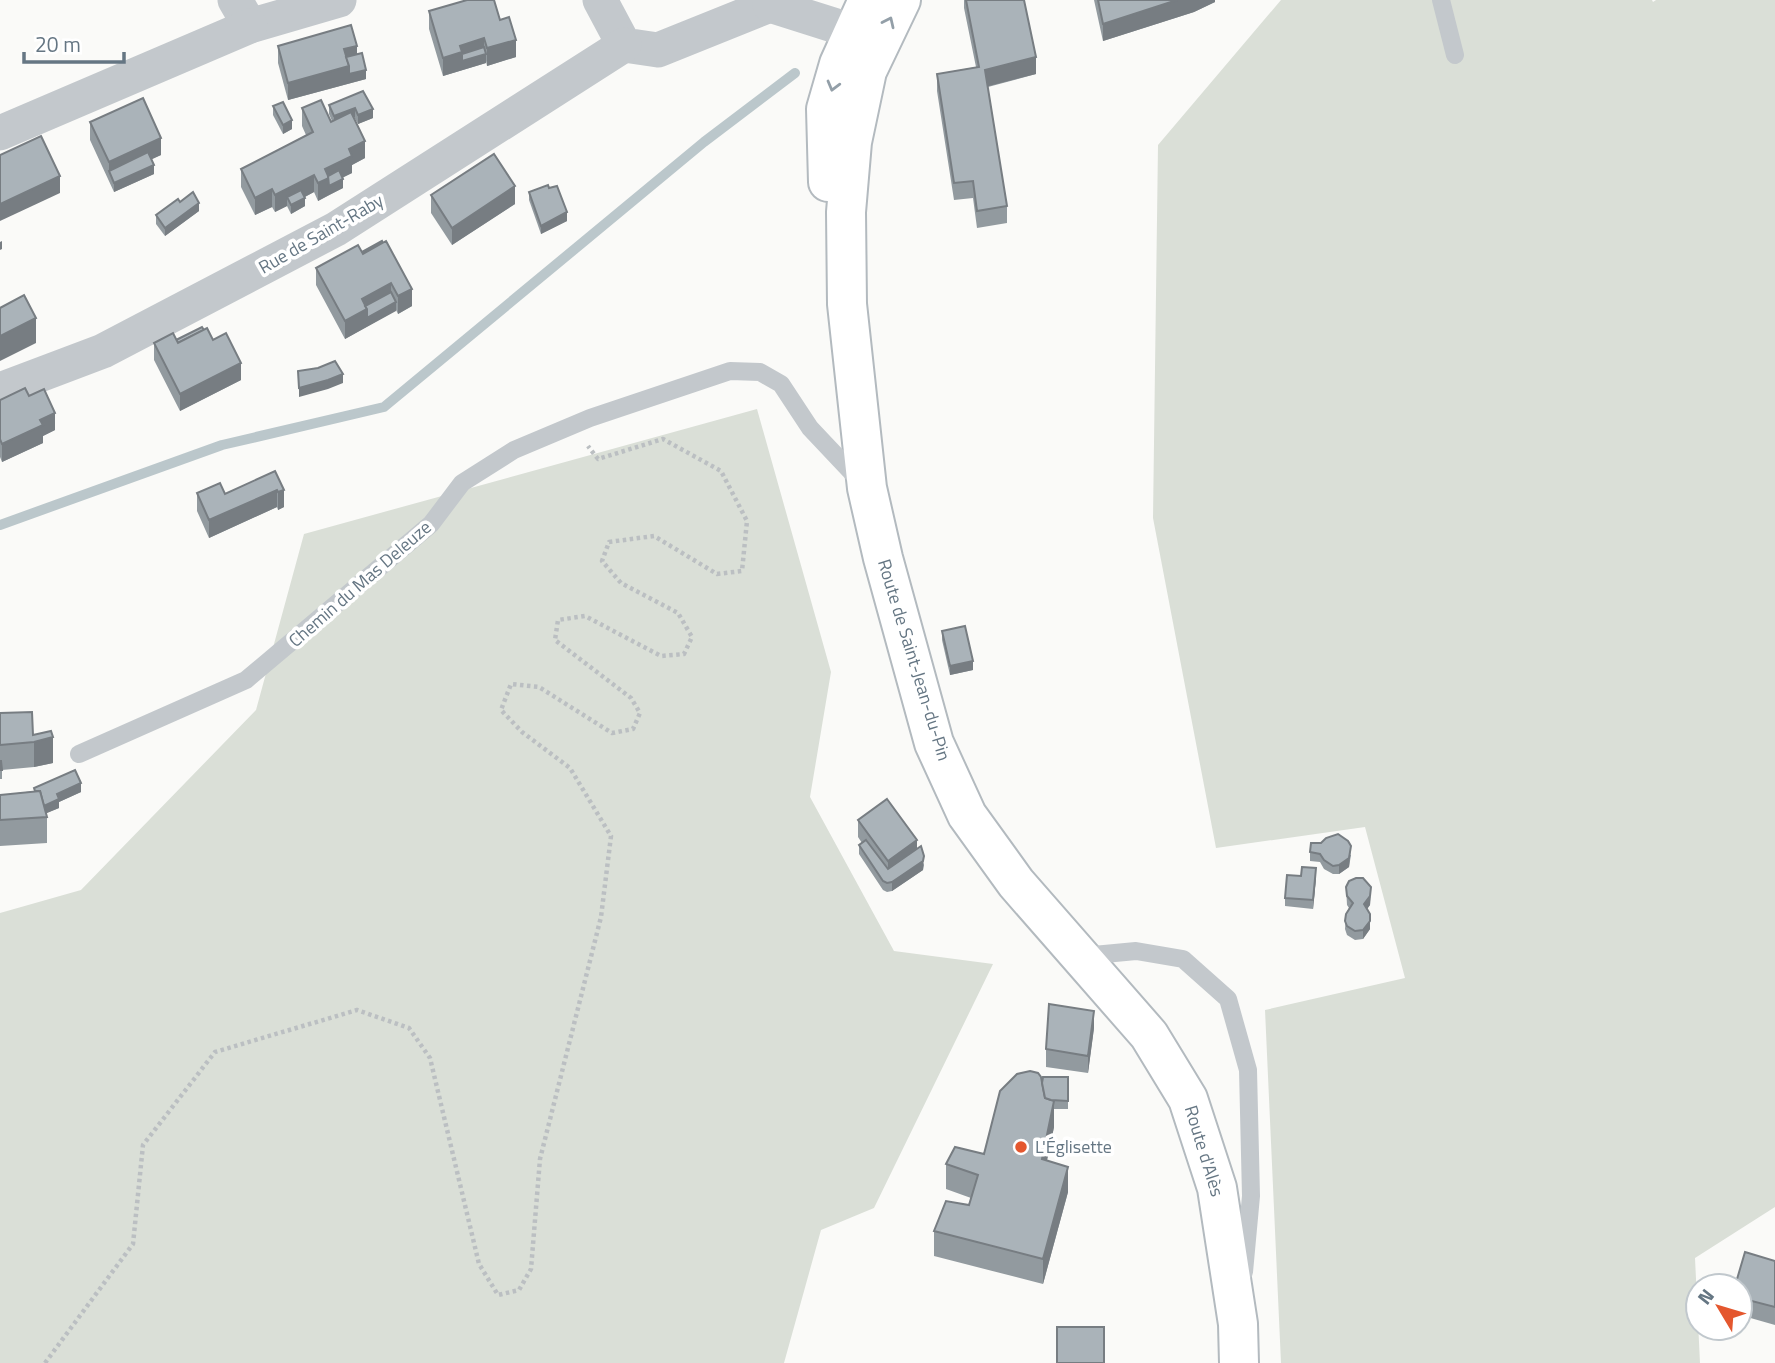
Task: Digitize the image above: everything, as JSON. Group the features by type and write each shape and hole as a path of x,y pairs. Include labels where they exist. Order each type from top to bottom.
{"main road":[{"name":"Route de Saint-Jean-du-Pin","path":"901,0 867,71 852,142 846,212 848,304 867,488 883,558 934,743 967,815 1016,883 1086,963"},
{"name":"Route de Saint-Jean-du-Pin","path":"848,304 832,262 828,214 826,109 839,64 860,15"},
{"name":"Route d'Alès","path":"1086,963 1149,1035 1188,1098 1217,1188 1238,1324 1239,1363"}],"street":[{"path":"0,133 243,13 339,0"},
{"path":"600,0 624,45 658,50 774,3 860,15"},
{"name":"Rue de Saint-Raby","path":"0,390 103,351 335,229 624,45"}],"lane":[{"path":"1441,0 1455,55"},
{"name":"Chemin du Mas Deleuze","path":"79,754 246,680 431,524 462,483 514,450 575,425 730,371 760,372 781,384 810,428 867,488"},
{"path":"1086,963 1136,951 1183,959 1228,999 1248,1070 1251,1196 1238,1324"}],"path":[{"path":"45,1363 133,1244 143,1144 215,1052 356,1010 409,1028 430,1058 479,1264 498,1295 519,1290 531,1269 540,1159 601,917 611,836 570,768 522,732 501,710 511,684 539,687 612,733 633,729 640,713 631,698 555,640 558,620 585,616 661,656 684,654 692,637 678,613 621,583 602,561 609,542 654,536 716,575 741,571 747,521 720,471 663,439 598,459 575,425"}],"shaded area":[{"path":"1281,0 1775,0 1775,1207 1695,1258 1696,1272 1684,1272 1684,1342 1699,1342 1700,1363 1281,1363 1265,1010 1405,978 1365,827 1216,848 1153,518 1158,145"},
{"path":"757,409 831,672 810,797 894,951 993,964 874,1208 821,1230 784,1363 0,1363 0,913 81,890 256,710 304,534"}],"building":[{"path":"467,0 494,0 500,20 509,17 516,40 487,48 484,38 460,46 462,52 443,58 429,11"},
{"path":"966,0 1024,0 1036,57 985,70 1007,206 977,211 973,181 954,183 937,74 979,67"},
{"path":"1098,0 1177,0 1103,24"},
{"path":"351,25 357,46 344,49 349,66 288,83 278,46"},
{"path":"484,47 486,54 462,61 462,54"},
{"path":"362,53 366,70 349,74 346,57"},
{"path":"363,91 373,109 358,115 355,108 334,116 329,105"},
{"path":"143,98 161,138 109,162 90,122"},
{"path":"321,100 331,122 351,112 365,141 349,149 352,156 325,169 329,178 318,183 314,175 275,195 272,189 255,198 241,169 313,132 302,108"},
{"path":"283,102 292,120 283,125 273,106"},
{"path":"41,136 60,176 0,204 0,155"},
{"path":"148,152 154,165 114,183 109,171"},
{"path":"494,154 515,186 452,228 431,195"},
{"path":"339,170 343,179 329,186 328,176"},
{"path":"548,185 549,188 557,186 567,212 541,226 529,192"},
{"path":"301,190 305,198 291,205 287,197"},
{"path":"193,192 199,203 165,228 156,215"},
{"path":"382,241 383,243 363,254 362,252"},
{"path":"386,241 412,289 398,296 391,283 362,299 367,309 345,321 316,268 358,245 363,254"},
{"path":"391,292 396,302 367,318 365,306"},
{"path":"24,295 36,318 0,336 0,308"},
{"path":"202,327 204,330 178,343 176,340"},
{"path":"207,328 213,340 226,333 241,363 180,394 154,343 173,333 178,343"},
{"path":"335,361 343,374 299,388 298,371 318,368"},
{"path":"25,388 29,396 44,389 55,413 40,420 43,425 2,444 0,400"},
{"path":"275,471 284,490 277,490 209,520 197,493 220,483 225,494"},
{"path":"965,626 973,661 950,666 942,631"},
{"path":"32,712 33,735 51,731 53,737 34,742 0,745 0,713"},
{"path":"75,770 81,783 57,794 59,799 44,806 40,791 35,791 34,788"},
{"path":"40,791 47,817 0,820 0,795"},
{"path":"887,799 917,840 888,861 858,820"},
{"path":"1338,834 1351,846 1349,858 1339,865 1333,866 1320,854 1310,852 1311,843 1321,843"},
{"path":"866,840 888,869 921,846 923,861 887,883 859,845"},
{"path":"1302,867 1316,868 1313,900 1285,898 1287,875 1301,876"},
{"path":"1363,878 1371,887 1370,896 1364,904 1370,914 1370,921 1363,930 1355,931 1347,926 1345,921 1353,903 1347,896 1346,887 1349,881"},
{"path":"1049,1004 1094,1011 1088,1056 1046,1049"},
{"path":"1030,1071 1041,1077 1045,1098 1054,1101 1042,1159 1068,1167 1043,1259 934,1231 946,1201 969,1205 978,1175 946,1164 955,1147 984,1154 1000,1091 1017,1074"},
{"path":"1043,1077 1068,1077 1068,1101 1045,1098"},
{"path":"1745,1252 1775,1261 1775,1307 1754,1302 1754,1272 1739,1272"},
{"path":"1057,1327 1104,1327 1104,1363 1057,1363"}],"waterway":[{"path":"0,525 222,445 384,407 704,142 795,73"}],"place":[{"name":"L'Églisette","path":"1021,1147"}]}
